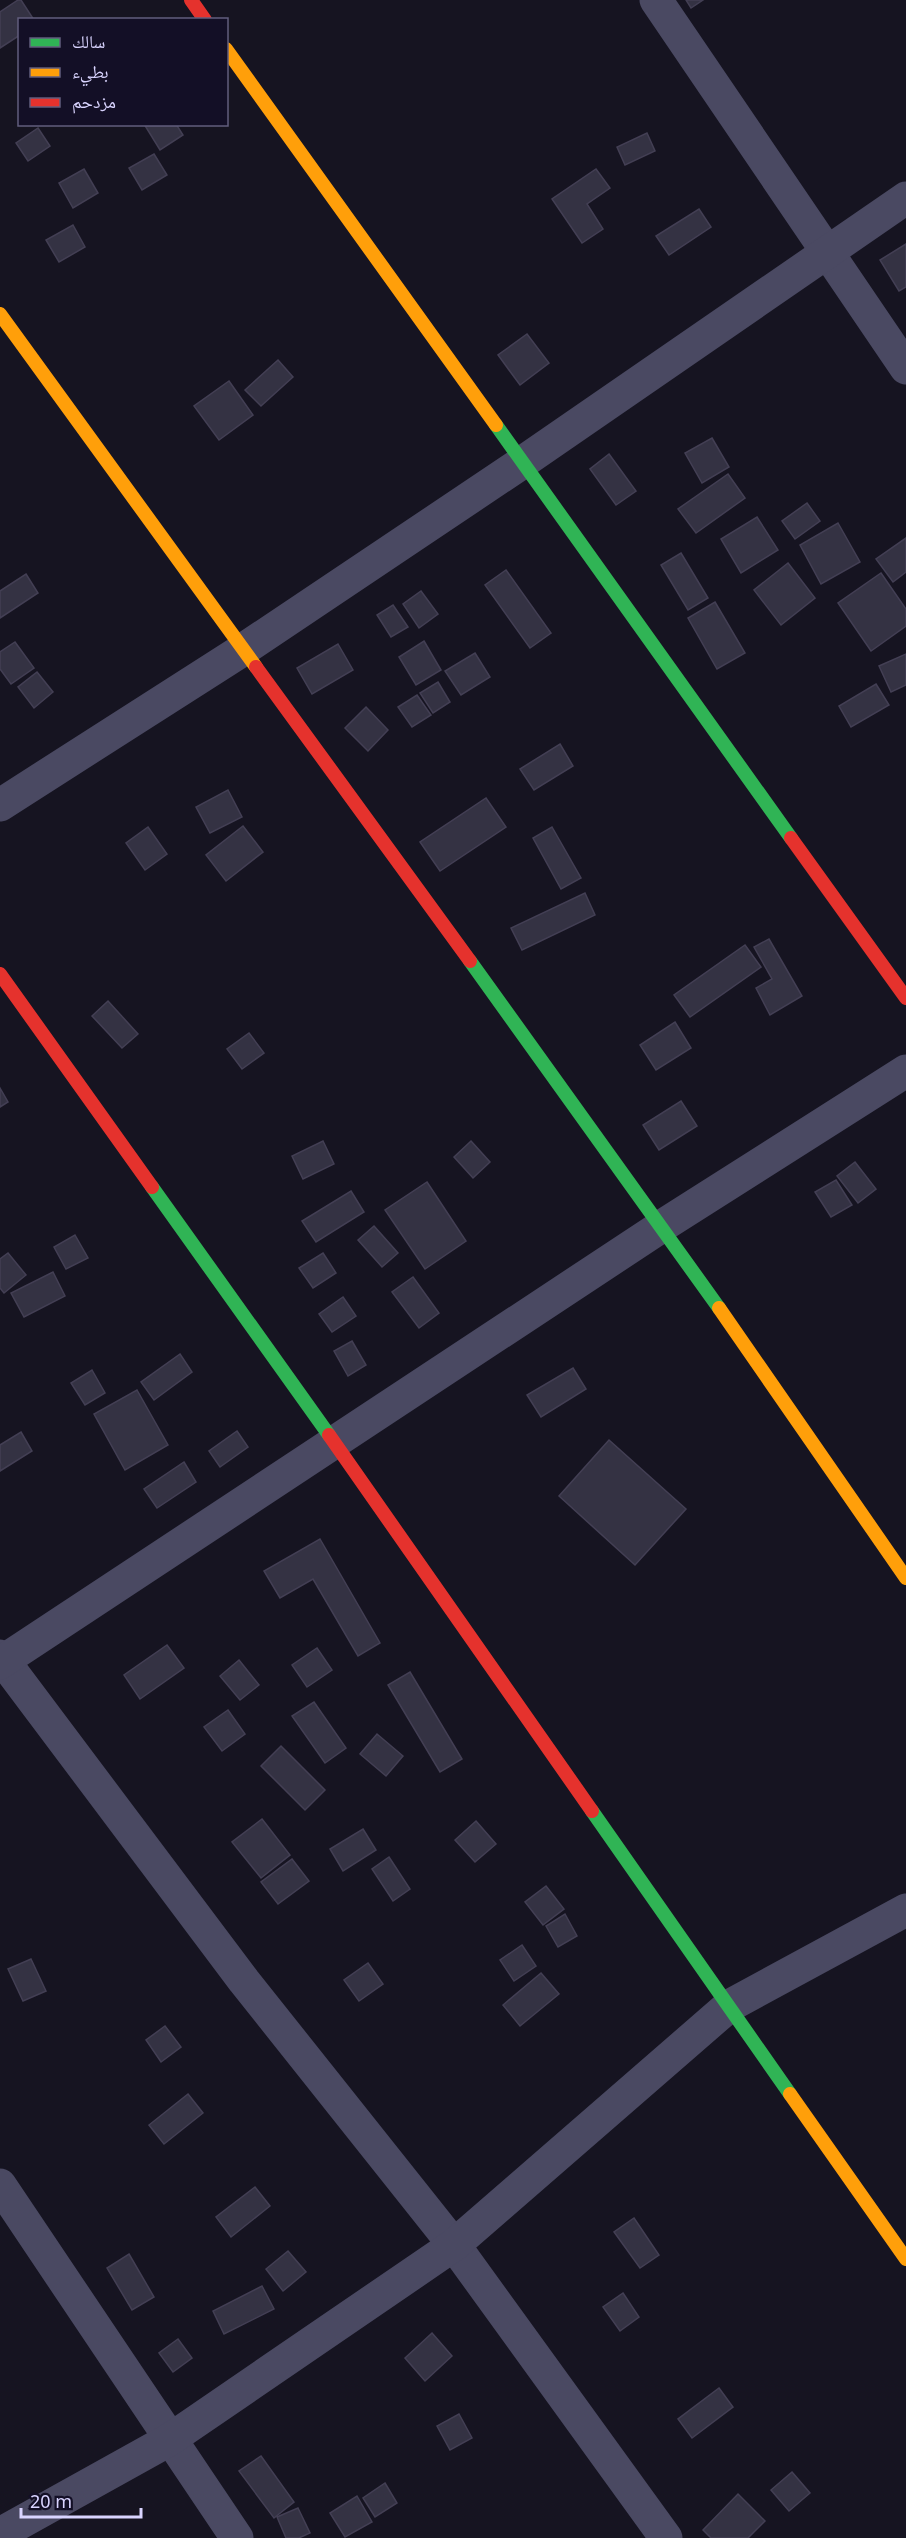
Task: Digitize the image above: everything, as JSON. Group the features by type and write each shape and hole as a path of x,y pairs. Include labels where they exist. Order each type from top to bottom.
{"street":[{"path":"191,0 204,18"},
{"path":"656,0 906,368"},
{"path":"228,52 906,998"},
{"path":"0,805 244,649 523,462 906,198"},
{"path":"0,314 662,1226 906,1578"},
{"path":"0,974 334,1442 906,2259"},
{"path":"666,2538 454,2245 244,1981 1,1660 662,1226 906,1071"},
{"path":"0,2534 170,2440 454,2245 729,2006 906,1910"},
{"path":"0,2185 237,2538"}],"building":[{"path":"21,0 33,18 18,18 18,36 0,48 0,12"},
{"path":"686,0 703,0 691,8"},
{"path":"145,126 177,126 183,135 160,150"},
{"path":"38,128 50,146 28,161 16,143"},
{"path":"647,133 655,151 625,165 617,147"},
{"path":"154,154 167,175 142,190 129,168"},
{"path":"84,169 98,193 73,208 59,183"},
{"path":"596,169 610,188 587,204 603,229 582,243 552,199"},
{"path":"699,209 711,227 669,255 656,236"},
{"path":"73,225 85,247 59,262 46,240"},
{"path":"906,244 906,287 899,291 880,260"},
{"path":"527,334 549,363 520,385 498,355"},
{"path":"278,360 293,377 261,406 245,390"},
{"path":"229,381 253,415 219,440 194,406"},
{"path":"712,438 729,467 702,483 685,453"},
{"path":"609,454 636,491 616,505 590,469"},
{"path":"728,474 745,498 696,533 678,509"},
{"path":"807,503 820,521 795,539 782,521"},
{"path":"757,517 778,550 741,573 721,539"},
{"path":"838,523 860,562 821,584 800,545"},
{"path":"906,538 906,572 893,582 876,559"},
{"path":"681,553 708,598 688,610 661,565"},
{"path":"788,563 815,598 781,625 754,590"},
{"path":"506,570 551,633 530,648 485,585"},
{"path":"881,573 906,609 906,626 871,651 838,603"},
{"path":"26,574 38,593 0,618 0,591"},
{"path":"421,591 438,614 419,628 403,604"},
{"path":"715,602 745,653 717,669 688,618"},
{"path":"393,605 408,627 391,637 377,615"},
{"path":"424,641 441,670 416,685 399,657"},
{"path":"15,642 34,668 11,684 0,669 0,652"},
{"path":"338,644 353,670 312,694 297,668"},
{"path":"475,653 490,677 461,695 445,671"},
{"path":"906,654 906,685 891,692 879,666"},
{"path":"37,672 53,692 34,708 18,687"},
{"path":"438,682 450,702 433,713 420,693"},
{"path":"876,684 889,705 851,727 839,706"},
{"path":"417,695 431,715 412,727 398,707"},
{"path":"366,707 388,730 368,751 345,728"},
{"path":"560,744 573,766 534,790 520,769"},
{"path":"228,790 242,817 210,833 196,807"},
{"path":"486,798 506,827 440,871 420,842"},
{"path":"243,826 263,852 226,881 206,855"},
{"path":"148,827 167,854 145,870 126,843"},
{"path":"552,827 581,878 561,889 533,838"},
{"path":"585,893 595,915 522,950 511,928"},
{"path":"769,939 802,996 770,1015 756,988 772,979 754,947"},
{"path":"745,945 761,967 690,1017 674,995"},
{"path":"108,1001 138,1034 122,1048 92,1016"},
{"path":"675,1022 691,1048 656,1070 640,1045"},
{"path":"249,1033 264,1053 242,1069 227,1049"},
{"path":"0,1088 8,1102 0,1107"},
{"path":"681,1101 697,1126 659,1150 643,1125"},
{"path":"323,1141 334,1164 303,1179 292,1156"},
{"path":"471,1141 490,1162 473,1178 454,1157"},
{"path":"855,1162 876,1189 858,1203 837,1176"},
{"path":"836,1180 852,1205 831,1217 815,1192"},
{"path":"427,1182 466,1241 425,1269 385,1210"},
{"path":"351,1191 364,1212 316,1242 302,1221"},
{"path":"374,1226 398,1253 382,1267 358,1240"},
{"path":"75,1235 88,1258 66,1269 54,1247"},
{"path":"8,1253 26,1275 4,1293 0,1288 0,1259"},
{"path":"323,1253 336,1273 313,1288 299,1268"},
{"path":"53,1272 65,1296 24,1317 11,1293"},
{"path":"413,1277 439,1313 419,1328 392,1292"},
{"path":"343,1297 356,1316 332,1332 319,1314"},
{"path":"352,1341 366,1365 348,1376 334,1351"},
{"path":"180,1354 192,1372 154,1400 141,1382"},
{"path":"573,1368 586,1389 541,1417 527,1395"},
{"path":"92,1370 105,1393 85,1405 71,1383"},
{"path":"137,1390 168,1445 125,1470 94,1414"},
{"path":"237,1431 248,1447 220,1467 209,1451"},
{"path":"21,1432 32,1451 0,1471 0,1445"},
{"path":"609,1440 686,1509 635,1565 559,1496"},
{"path":"184,1462 196,1482 157,1508 144,1489"},
{"path":"320,1539 380,1643 358,1656 313,1579 280,1598 264,1571"},
{"path":"167,1645 184,1668 140,1699 124,1675"},
{"path":"317,1648 332,1670 307,1687 292,1665"},
{"path":"239,1660 259,1685 240,1700 220,1676"},
{"path":"410,1672 462,1759 440,1772 388,1685"},
{"path":"314,1702 346,1748 325,1763 292,1716"},
{"path":"228,1710 245,1734 222,1751 204,1727"},
{"path":"377,1734 403,1756 386,1776 360,1754"},
{"path":"281,1746 325,1790 305,1810 261,1766"},
{"path":"262,1819 290,1855 261,1878 232,1842"},
{"path":"476,1821 496,1844 475,1862 455,1840"},
{"path":"363,1829 376,1850 343,1871 330,1849"},
{"path":"389,1857 410,1889 393,1901 372,1869"},
{"path":"292,1859 309,1881 278,1904 261,1882"},
{"path":"546,1886 564,1909 543,1925 525,1902"},
{"path":"565,1914 577,1936 558,1947 546,1926"},
{"path":"522,1945 536,1966 514,1981 500,1960"},
{"path":"31,1959 46,1991 23,2001 8,1969"},
{"path":"368,1963 383,1984 359,2001 344,1980"},
{"path":"541,1973 559,1994 520,2026 503,2005"},
{"path":"165,2026 181,2047 161,2062 146,2040"},
{"path":"188,2094 203,2113 164,2144 149,2125"},
{"path":"255,2187 270,2206 231,2237 216,2217"},
{"path":"634,2218 659,2255 640,2268 614,2232"},
{"path":"288,2251 306,2272 283,2291 266,2269"},
{"path":"129,2254 154,2297 132,2310 107,2268"},
{"path":"262,2286 274,2309 224,2334 213,2311"},
{"path":"623,2293 639,2317 620,2331 603,2307"},
{"path":"432,2333 452,2356 425,2381 405,2358"},
{"path":"178,2339 192,2358 173,2372 159,2353"},
{"path":"719,2388 733,2407 692,2438 678,2419"},
{"path":"459,2414 472,2438 450,2450 437,2426"},
{"path":"261,2456 294,2502 274,2518 239,2471"},
{"path":"792,2472 810,2493 789,2511 771,2490"},
{"path":"385,2483 397,2503 375,2517 363,2498"},
{"path":"738,2494 765,2521 748,2538 711,2538 703,2530"},
{"path":"357,2496 372,2522 345,2537 330,2513"},
{"path":"298,2508 310,2533 299,2538 286,2538 277,2517"}],"traffic: fast":[{"path":"496,425 791,838"},
{"path":"470,961 719,1308"},
{"path":"152,1187 329,1435"},
{"path":"592,1811 790,2094"}],"traffic: slow":[{"path":"228,52 496,425"},
{"path":"0,314 256,667"},
{"path":"719,1308 906,1578"},
{"path":"790,2094 906,2259"}],"traffic: jam":[{"path":"191,0 204,18"},
{"path":"256,667 470,961"},
{"path":"791,838 906,998"},
{"path":"0,974 152,1187"},
{"path":"329,1435 592,1811"}]}
